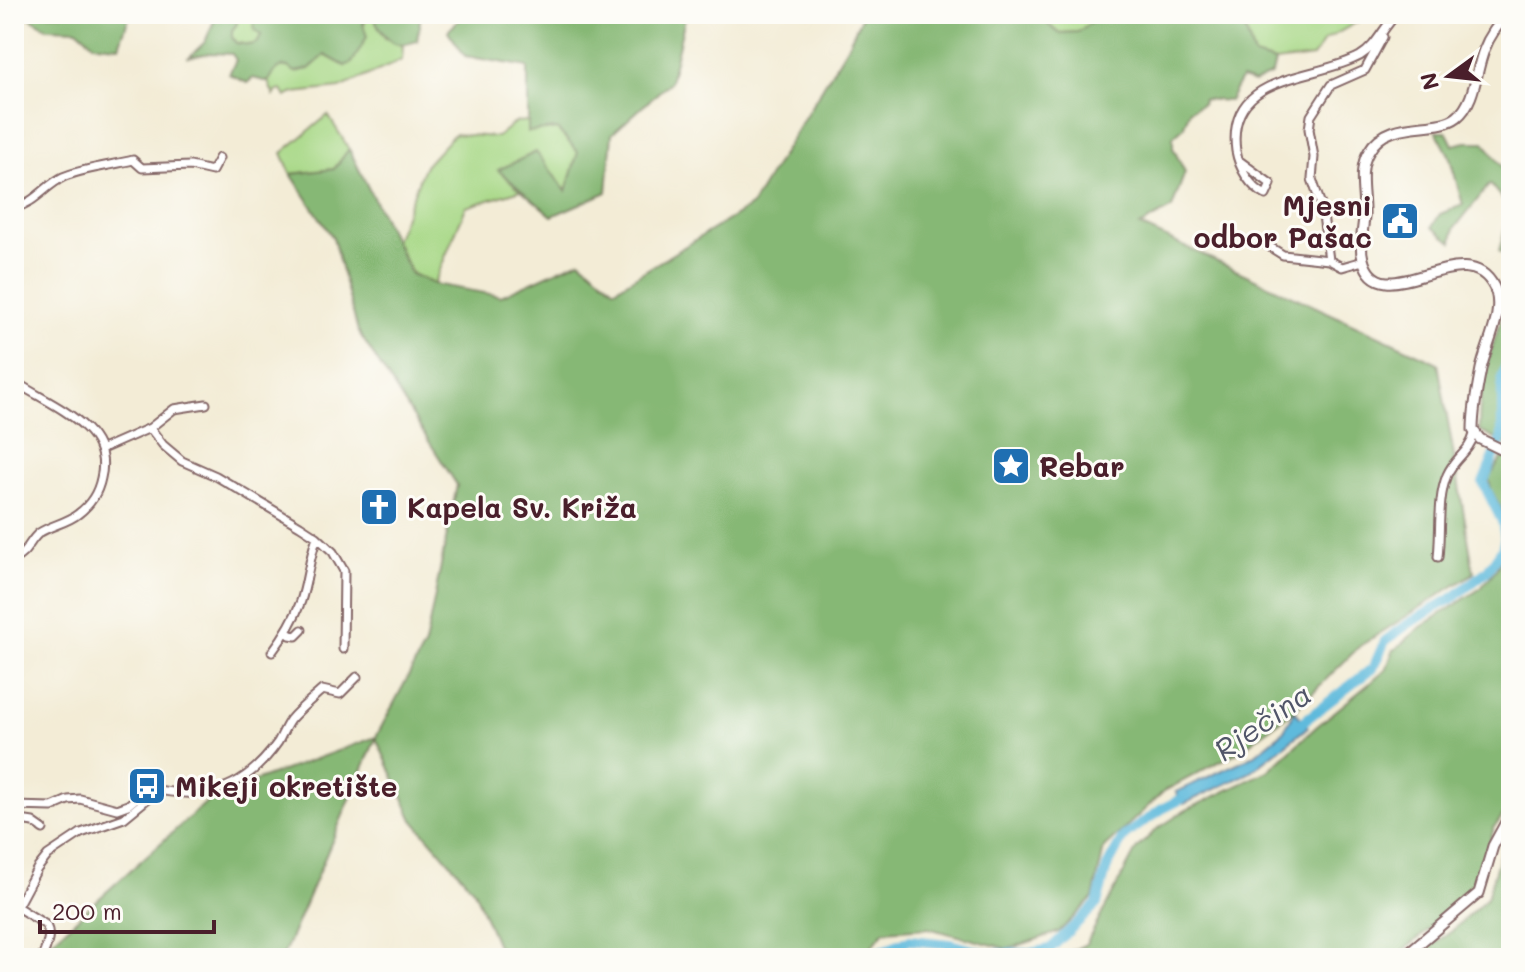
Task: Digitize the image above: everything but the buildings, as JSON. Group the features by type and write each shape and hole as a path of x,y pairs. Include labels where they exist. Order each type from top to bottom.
{"main road":[{"path":"1507,14 1491,34 1471,93 1460,114 1452,120 1423,124 1384,136 1367,154 1362,170 1365,200 1363,261 1373,276 1389,283 1400,283 1457,267 1480,271 1489,279 1498,298 1498,308 1481,368 1477,436 1511,454"},
{"path":"1402,958 1479,893 1493,846 1511,813"}],"street":[{"path":"1241,162 1271,184 1266,195 1246,177 1236,155 1238,124 1255,94 1273,83 1348,62 1365,53 1397,14"},
{"path":"1329,260 1323,213 1312,179 1311,116 1331,85 1365,70 1384,31"},
{"path":"14,208 40,196 54,182 67,175 133,160 142,168 190,166 212,171 219,158"},
{"path":"1255,243 1262,242 1283,255 1329,260 1342,267 1363,261"},
{"path":"14,381 66,410 102,449 104,466 99,487 91,502 77,515 38,534 25,553 14,559"},
{"path":"102,449 150,428 174,409 206,404"},
{"path":"150,428 163,445 182,461 216,476 317,537 339,559 344,571 343,649"},
{"path":"1438,557 1446,477 1453,461 1470,448 1477,436"},
{"path":"272,652 287,631 302,597 309,556 317,537"},
{"path":"287,631 296,636 302,630"},
{"path":"16,806 52,807 80,799 117,809 128,805 145,789 204,794 234,784 255,770 278,742 289,722 322,690 340,694 357,677"},
{"path":"42,958 50,936 49,930 46,925 16,910 37,869 48,855 81,833 124,818 157,791"},
{"path":"14,819 33,822 43,829"}],"green space":[{"path":"23,14 130,14 119,46 94,44 77,29 48,28"},
{"path":"217,14 236,14 237,24 232,30 232,37 236,43 251,45 258,42 261,35 255,30 252,14 421,14 417,41 401,44 390,41 374,18 367,17 363,24 367,37 352,63 345,66 325,55 309,69 295,72 283,67 276,70 268,82 253,78 247,83 229,74 236,60 232,54 210,53 189,57 205,42"},
{"path":"236,14 254,14 261,35 258,42 251,45 236,43 232,30 237,24"},
{"path":"465,14 686,14 670,82 612,134 607,192 552,216 498,170 536,152 566,191 578,152 557,129 528,132 528,67 465,56 448,31"},
{"path":"863,14 1042,14 1040,18 1059,33 1078,32 1102,14 1240,14 1254,56 1275,62 1272,74 1254,83 1241,79 1229,101 1203,99 1202,104 1190,110 1183,128 1173,137 1173,148 1185,172 1172,208 1140,226 1438,363 1474,573 1360,646 1295,710 1238,752 1164,791 1104,848 1093,898 1059,932 1008,949 928,928 884,931 862,958 502,958 474,890 413,820 376,738 282,958 54,958 53,940 213,796 376,737 425,645 457,485 358,331 333,238 291,174 334,169 349,149 411,274 434,284 501,296 580,260 615,289 751,206 847,47"},
{"path":"1042,14 1102,14 1078,32 1059,33 1040,18"},
{"path":"1240,14 1371,14 1324,41 1313,57 1275,62 1254,56"},
{"path":"367,17 374,18 385,38 403,46 402,60 340,88 294,93 286,97 282,90 274,96 268,82 275,70 282,66 289,67 325,55 345,66"},
{"path":"328,115 349,149 334,169 291,174 282,153"},
{"path":"528,121 528,131 557,129 579,152 566,192 498,170 521,190 466,207 434,284 412,274 395,241 424,167 454,134 497,137 515,122"},
{"path":"1436,131 1446,131 1453,145 1484,142 1511,179 1511,275 1506,256 1499,251 1510,209 1490,184 1454,229 1452,242 1432,227 1440,214 1463,205 1449,155"},
{"path":"1511,294 1511,447 1479,431 1479,413 1488,361"},
{"path":"1503,457 1511,460 1511,526 1491,490 1489,478"},
{"path":"1511,543 1511,804 1494,828 1476,885 1465,899 1395,958 1057,958 1086,944 1137,848 1157,829 1186,810 1268,771 1386,670 1393,651 1421,627 1481,588"},
{"path":"1511,827 1511,958 1414,958 1452,931 1487,898 1506,833"}],"water":[{"path":"1295,711 1308,727 1249,773 1184,804 1176,792 1253,756 1283,732"}],"waterway":[{"name":"Rječina","path":"1295,728 1373,668 1385,641 1454,597 1487,571 1502,549 1505,538 1502,521 1483,483 1502,437 1502,378 1511,350"},
{"name":"Rječina","path":"864,958 909,940 950,944 989,954 1032,953 1050,949 1097,904 1107,867 1124,836 1162,809 1191,794"}],"place":[{"name":"Mjesni odbor Pašac","path":"1400,221"},
{"name":"Rebar","path":"1011,466"},
{"name":"Kapela Sv. Križa","path":"379,507"},
{"name":"Mikeji okretište","path":"147,786"}]}
